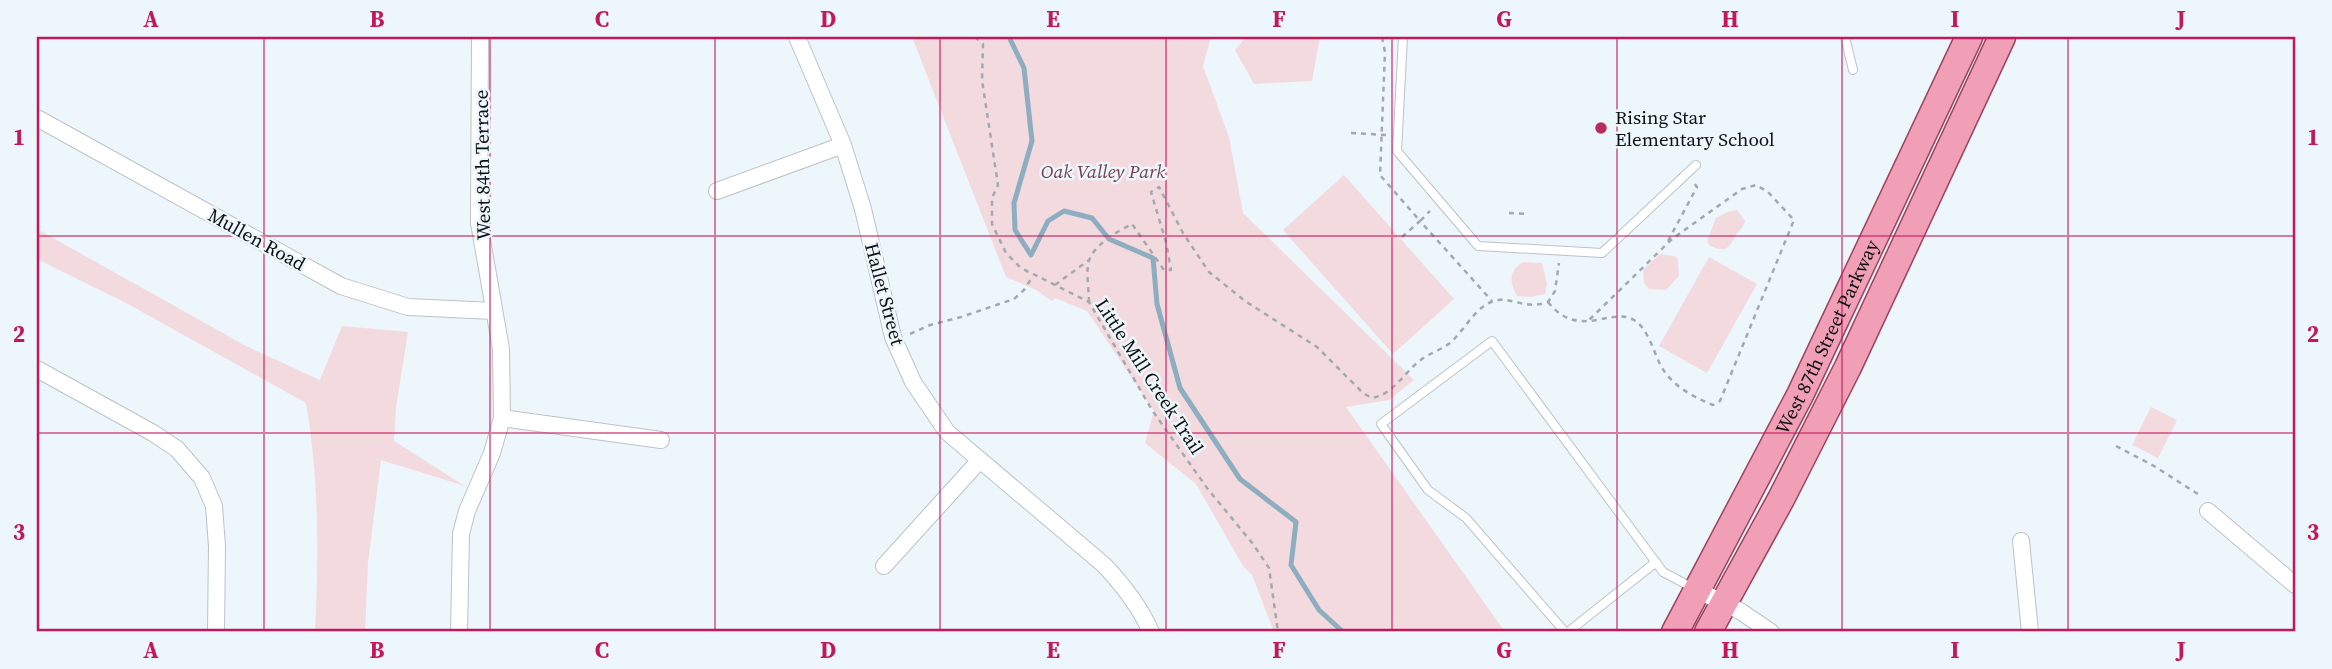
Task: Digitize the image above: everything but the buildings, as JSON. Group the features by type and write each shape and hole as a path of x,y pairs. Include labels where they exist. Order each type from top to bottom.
{"main road":[{"name":"West 87th Street Parkway","path":"1675,632 1800,395 1969,37"},
{"name":"West 87th Street Parkway","path":"1708,632 1848,367 2002,37"}],"street":[{"name":"West 84th Terrace","path":"459,632 461,534 467,511 492,453 502,418 500,349 479,223 480,37"},
{"name":"Hallet Street","path":"797,37 843,145 863,209 893,337 913,382 947,432 1104,565 1119,581 1151,632"},
{"name":"Mullen Road","path":"37,118 341,286 408,307 494,312"},
{"path":"717,191 843,145"},
{"path":"37,369 153,433 177,449 202,478 214,506 217,546 216,632"},
{"path":"502,418 661,440"},
{"path":"884,566 979,460"},
{"path":"2208,511 2295,585"},
{"path":"2021,541 2030,632"},
{"path":"1699,590 1772,632"}],"lane":[{"path":"1403,37 1397,151 1478,246 1602,253 1696,166"},
{"path":"1845,37 1853,70"},
{"path":"1656,562 1566,632 1466,518 1428,490 1381,424 1492,341 1656,562 1663,572 1699,590"}],"path":[{"name":"Little Mill Creek Trail","path":"975,37 983,44 982,80 998,185 992,198 992,224 1006,253 1021,268 1089,302 1152,410 1207,488 1254,544 1269,568 1278,632"},
{"path":"1351,133 1382,134"},
{"path":"1548,302 1556,312 1569,319 1587,322 1621,317 1634,320 1646,335 1668,377 1683,390 1713,405 1720,401 1794,220 1768,192 1756,185 1742,188 1666,244 1587,322"},
{"path":"1055,285 1088,260 1099,247 1132,224 1164,271 1171,270 1166,242 1151,192 1159,187 1183,233 1209,272 1245,300 1317,347 1363,393 1372,398 1383,396 1421,359 1450,343 1480,308 1492,301 1503,299 1528,306 1548,302 1555,291 1559,264"},
{"path":"1666,244 1697,187"},
{"path":"1509,213 1528,214"},
{"path":"1402,237 1420,221 1492,301"},
{"path":"1088,260 1089,302"},
{"path":"904,336 930,325 1014,299 1034,275"},
{"path":"2116,446 2205,499 2208,511"}],"green space":[{"name":"Oak Valley Park","path":"912,37 1211,37 1203,66 1229,137 1243,213 1414,380 1389,400 1346,407 1505,632 1274,632 1252,575 1243,566 1196,484 1145,443 1154,411 1087,311 1055,298 1052,301 1036,290 1006,277"},
{"path":"1246,37 1320,37 1312,81 1254,84 1235,50"},
{"path":"1344,175 1454,299 1393,354 1283,230"},
{"path":"1737,210 1745,221 1729,246 1722,249 1709,245 1707,241 1716,218"},
{"path":"37,229 246,346 320,380 342,326 408,332 396,407 394,441 465,486 381,460 368,563 365,632 315,632 317,518 306,403 126,303 37,259"},
{"path":"1660,254 1675,256 1678,260 1679,276 1666,290 1649,289 1644,283 1643,270"},
{"path":"1709,257 1757,284 1707,373 1659,346"},
{"path":"1523,262 1542,263 1547,284 1545,294 1517,296 1512,277 1515,269"},
{"path":"2151,407 2177,420 2158,458 2132,445"}],"waterway":[{"path":"1009,37 1024,68 1032,141 1014,203 1015,230 1031,255 1048,221 1064,211 1092,218 1109,239 1153,258 1157,304 1180,388 1240,479 1296,522 1291,565 1319,610 1343,632"}],"place":[{"name":"Rising Star Elementary School","path":"1601,128"}]}
